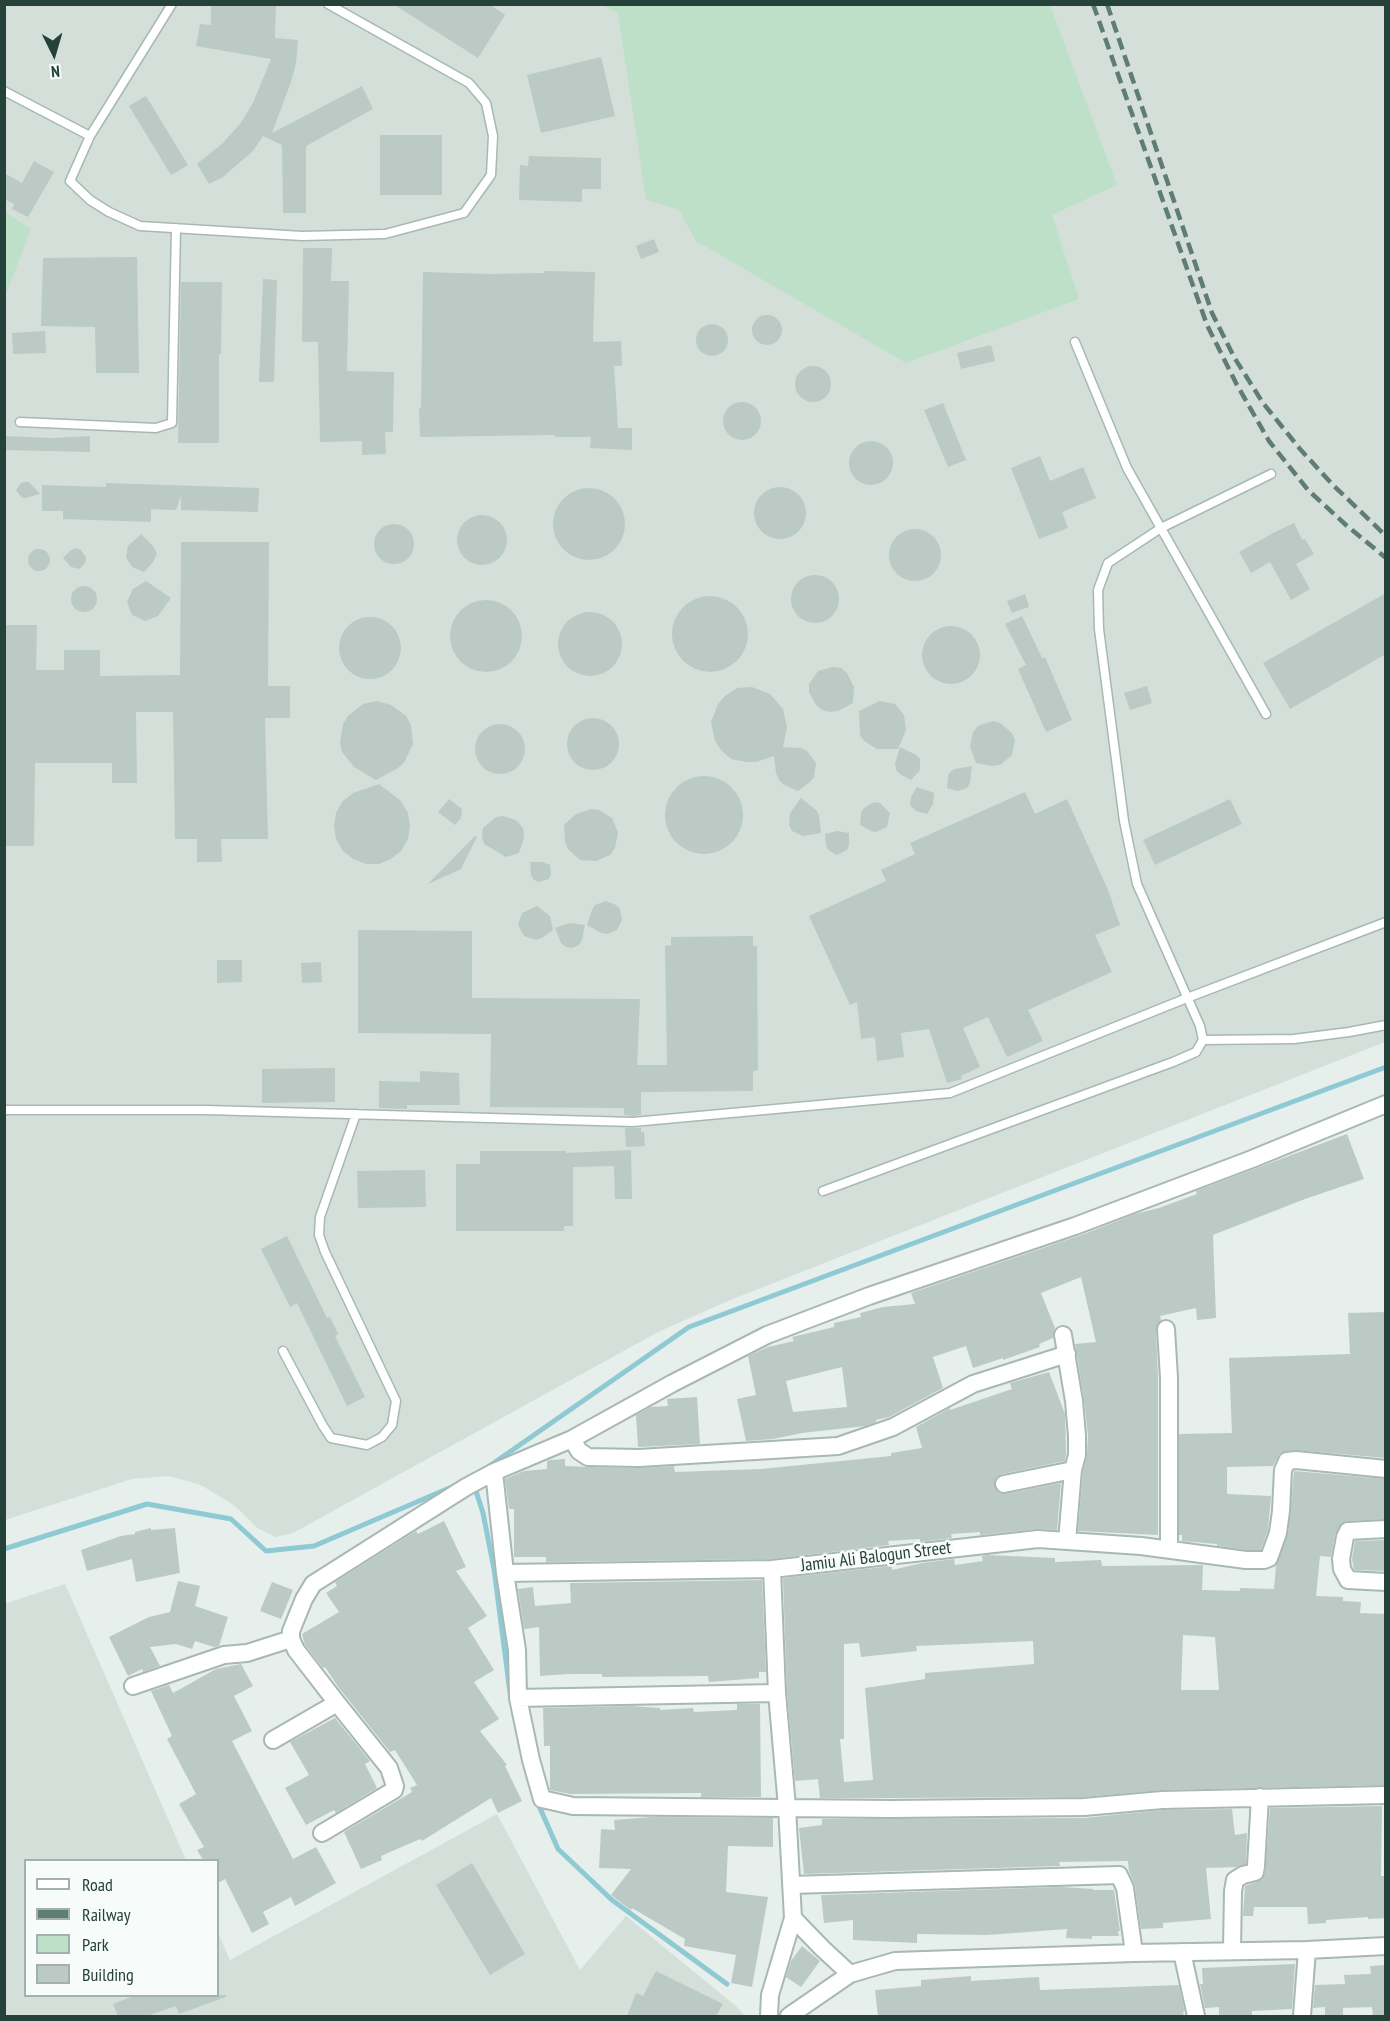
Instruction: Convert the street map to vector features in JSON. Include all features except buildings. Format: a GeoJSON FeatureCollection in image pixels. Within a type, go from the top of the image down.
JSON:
{"type":"FeatureCollection","features":[{"type":"Feature","properties":{"kind":"street"},"geometry":{"type":"LineString","coordinates":[[322,1833],[394,1790],[395,1786],[389,1768],[296,1650],[291,1639],[291,1631],[303,1599],[314,1584],[494,1472],[572,1439],[766,1335],[869,1296],[1075,1226],[1252,1159],[1386,1104]]}},
{"type":"Feature","properties":{"kind":"street"},"geometry":{"type":"LineString","coordinates":[[1166,1329],[1169,1378],[1169,1549]]}},
{"type":"Feature","properties":{"kind":"street"},"geometry":{"type":"LineString","coordinates":[[1063,1335],[1074,1401],[1077,1436],[1077,1455],[1073,1470],[1067,1541]]}},
{"type":"Feature","properties":{"kind":"street"},"geometry":{"type":"LineString","coordinates":[[572,1439],[579,1451],[588,1457],[639,1458],[838,1446],[893,1427],[973,1384],[1067,1354]]}},
{"type":"Feature","properties":{"kind":"street","name":"Jamiu Ali Balogun Street"},"geometry":{"type":"LineString","coordinates":[[505,1573],[772,1569],[1038,1539],[1169,1549],[1246,1560],[1264,1560],[1269,1558],[1271,1553],[1281,1511],[1283,1470],[1287,1461],[1386,1469]]}},
{"type":"Feature","properties":{"kind":"street"},"geometry":{"type":"LineString","coordinates":[[1005,1484],[1073,1470]]}},
{"type":"Feature","properties":{"kind":"street"},"geometry":{"type":"LineString","coordinates":[[494,1472],[505,1573],[517,1650],[518,1698],[542,1799],[573,1806],[891,1809],[1084,1807],[1161,1800],[1386,1795]]}},
{"type":"Feature","properties":{"kind":"street"},"geometry":{"type":"LineString","coordinates":[[1386,1528],[1348,1531],[1344,1537],[1341,1559],[1342,1569],[1348,1580],[1386,1582]]}},
{"type":"Feature","properties":{"kind":"street"},"geometry":{"type":"LineString","coordinates":[[769,2016],[770,1995],[793,1918],[787,1807],[777,1694],[772,1569]]}},
{"type":"Feature","properties":{"kind":"street"},"geometry":{"type":"LineString","coordinates":[[133,1686],[224,1655],[247,1653],[291,1639]]}},
{"type":"Feature","properties":{"kind":"street"},"geometry":{"type":"LineString","coordinates":[[518,1698],[777,1694]]}},
{"type":"Feature","properties":{"kind":"street"},"geometry":{"type":"LineString","coordinates":[[273,1740],[337,1703]]}},
{"type":"Feature","properties":{"kind":"street"},"geometry":{"type":"LineString","coordinates":[[1233,1951],[1233,1891],[1235,1880],[1255,1872],[1260,1797]]}},
{"type":"Feature","properties":{"kind":"street"},"geometry":{"type":"LineString","coordinates":[[791,1886],[1119,1875],[1125,1888],[1134,1953]]}},
{"type":"Feature","properties":{"kind":"street"},"geometry":{"type":"LineString","coordinates":[[793,1918],[850,1974]]}},
{"type":"Feature","properties":{"kind":"street"},"geometry":{"type":"LineString","coordinates":[[789,2016],[850,1974],[895,1961],[1386,1946]]}},
{"type":"Feature","properties":{"kind":"street"},"geometry":{"type":"LineString","coordinates":[[1302,2016],[1307,1950]]}},
{"type":"Feature","properties":{"kind":"street"},"geometry":{"type":"LineString","coordinates":[[1182,1952],[1196,2016]]}},
{"type":"Feature","properties":{"kind":"lane"},"geometry":{"type":"LineString","coordinates":[[172,4],[90,136],[70,181],[90,200],[109,212],[140,226],[302,236],[385,234],[464,213],[491,175],[493,136],[486,102],[469,83],[328,4]]}},
{"type":"Feature","properties":{"kind":"lane"},"geometry":{"type":"LineString","coordinates":[[4,91],[90,136]]}},
{"type":"Feature","properties":{"kind":"lane"},"geometry":{"type":"LineString","coordinates":[[20,422],[156,428],[172,423],[176,228]]}},
{"type":"Feature","properties":{"kind":"lane"},"geometry":{"type":"LineString","coordinates":[[1075,342],[1127,468],[1266,714]]}},
{"type":"Feature","properties":{"kind":"lane"},"geometry":{"type":"LineString","coordinates":[[823,1191],[1196,1052],[1203,1040],[1200,1026],[1137,884],[1124,821],[1099,629],[1098,590],[1108,563],[1161,528],[1271,474]]}},
{"type":"Feature","properties":{"kind":"lane"},"geometry":{"type":"LineString","coordinates":[[4,1110],[206,1110],[633,1122],[951,1093],[1187,998],[1386,922]]}},
{"type":"Feature","properties":{"kind":"lane"},"geometry":{"type":"LineString","coordinates":[[1203,1040],[1294,1039],[1386,1025]]}},
{"type":"Feature","properties":{"kind":"lane"},"geometry":{"type":"LineString","coordinates":[[283,1351],[323,1426],[332,1438],[367,1445],[382,1437],[393,1425],[396,1401],[319,1235],[320,1217],[356,1114]]}},
{"type":"Feature","properties":{"kind":"shaded area"},"geometry":{"type":"Polygon","coordinates":[[[5,5],[1385,5],[1385,1042],[728,1301],[658,1332],[293,1533],[276,1537],[257,1528],[235,1506],[201,1485],[169,1476],[132,1479],[5,1520],[5,5]]]}},
{"type":"Feature","properties":{"kind":"shaded area"},"geometry":{"type":"Polygon","coordinates":[[[65,1584],[186,1859],[24,1859],[24,1997],[219,1997],[219,1935],[230,1960],[497,1814],[580,1970],[626,1916],[745,2016],[5,2016],[4,1604],[65,1584]]]}},
{"type":"Feature","properties":{"kind":"green space"},"geometry":{"type":"Polygon","coordinates":[[[602,5],[1050,5],[1117,185],[1052,215],[1079,299],[906,363],[696,241],[679,210],[646,200],[618,14],[602,5]]]}},
{"type":"Feature","properties":{"kind":"green space"},"geometry":{"type":"Polygon","coordinates":[[[5,212],[31,229],[5,297],[5,212]]]}},
{"type":"Feature","properties":{"kind":"waterway"},"geometry":{"type":"LineString","coordinates":[[488,1467],[689,1327],[1386,1067]]}},
{"type":"Feature","properties":{"kind":"waterway"},"geometry":{"type":"LineString","coordinates":[[474,1485],[483,1513],[494,1569],[511,1700]]}},
{"type":"Feature","properties":{"kind":"waterway"},"geometry":{"type":"LineString","coordinates":[[4,1549],[147,1504],[231,1519],[266,1551],[314,1546],[454,1486]]}},
{"type":"Feature","properties":{"kind":"waterway"},"geometry":{"type":"LineString","coordinates":[[536,1799],[558,1849],[612,1900],[727,1984]]}},
{"type":"Feature","properties":{"kind":"railway"},"geometry":{"type":"LineString","coordinates":[[1093,4],[1207,325],[1237,385],[1269,441],[1308,490],[1386,558]]}},
{"type":"Feature","properties":{"kind":"railway"},"geometry":{"type":"LineString","coordinates":[[1107,4],[1212,313],[1234,357],[1263,403],[1300,449],[1332,484],[1386,536]]}}]}
